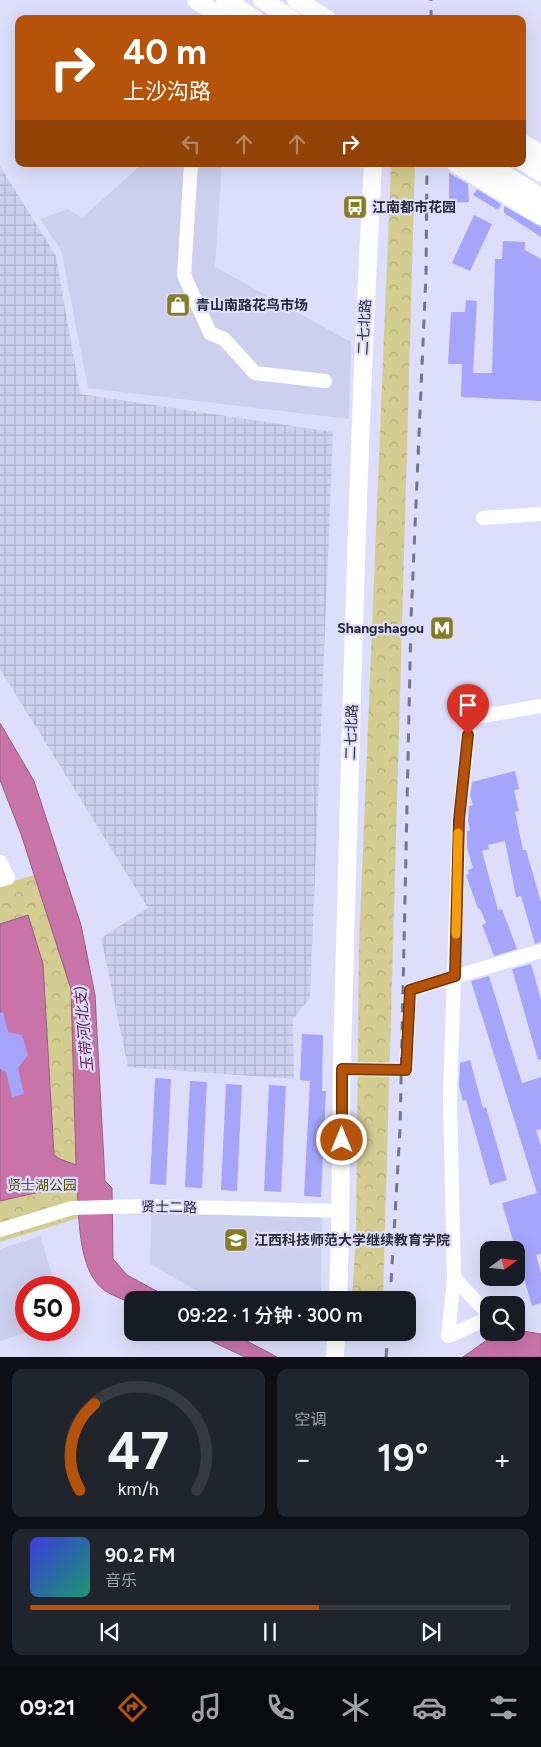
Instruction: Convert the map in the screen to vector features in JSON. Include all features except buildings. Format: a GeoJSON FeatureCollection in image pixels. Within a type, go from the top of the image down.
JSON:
{"type":"FeatureCollection","features":[{"type":"Feature","properties":{"kind":"main road"},"geometry":{"type":"LineString","coordinates":[[196,0],[218,15]]}},
{"type":"Feature","properties":{"kind":"main road"},"geometry":{"type":"LineString","coordinates":[[225,0],[249,15]]}},
{"type":"Feature","properties":{"kind":"main road"},"geometry":{"type":"LineString","coordinates":[[262,0],[286,15]]}},
{"type":"Feature","properties":{"kind":"main road"},"geometry":{"type":"LineString","coordinates":[[296,0],[320,15]]}},
{"type":"Feature","properties":{"kind":"main road"},"geometry":{"type":"LineString","coordinates":[[526,145],[541,154]]}},
{"type":"Feature","properties":{"kind":"main road"},"geometry":{"type":"LineString","coordinates":[[526,164],[541,173]]}},
{"type":"Feature","properties":{"kind":"main road","name":"二七北路"},"geometry":{"type":"LineString","coordinates":[[338,1291],[342,1211],[342,1069],[361,375],[373,167]]}},
{"type":"Feature","properties":{"kind":"main road"},"geometry":{"type":"LineString","coordinates":[[461,167],[541,216]]}},
{"type":"Feature","properties":{"kind":"main road"},"geometry":{"type":"LineString","coordinates":[[493,167],[541,197]]}},
{"type":"Feature","properties":{"kind":"main road"},"geometry":{"type":"LineString","coordinates":[[335,1357],[336,1341]]}},
{"type":"Feature","properties":{"kind":"street"},"geometry":{"type":"LineString","coordinates":[[190,167],[184,275],[210,333],[224,339],[255,373],[325,381]]}},
{"type":"Feature","properties":{"kind":"street"},"geometry":{"type":"LineString","coordinates":[[483,518],[541,514]]}},
{"type":"Feature","properties":{"kind":"street"},"geometry":{"type":"LineString","coordinates":[[480,1320],[448,1336],[454,1278],[450,1098],[459,820],[470,718],[541,706]]}},
{"type":"Feature","properties":{"kind":"street"},"geometry":{"type":"LineString","coordinates":[[0,862],[8,878],[0,880]]}},
{"type":"Feature","properties":{"kind":"street"},"geometry":{"type":"LineString","coordinates":[[342,1069],[406,1070],[410,990],[541,951]]}},
{"type":"Feature","properties":{"kind":"street","name":"贤士二路"},"geometry":{"type":"LineString","coordinates":[[0,1230],[72,1208],[145,1206],[342,1211]]}},
{"type":"Feature","properties":{"kind":"street"},"geometry":{"type":"LineString","coordinates":[[454,1278],[480,1306]]}},
{"type":"Feature","properties":{"kind":"shaded area"},"geometry":{"type":"Polygon","coordinates":[[[0,166],[56,256],[80,394],[333,432],[310,998],[293,1019],[294,1079],[128,1067],[101,938],[148,908],[0,669],[0,166]]]}},
{"type":"Feature","properties":{"kind":"shaded area","name":"青山南路花鸟市场"},"geometry":{"type":"Polygon","coordinates":[[[139,167],[222,167],[215,267],[351,342],[349,419],[88,388],[61,250],[40,219],[68,209],[82,218],[139,167]]]}},
{"type":"Feature","properties":{"kind":"shaded area","name":"江西科技师范大学继续教育学院"},"geometry":{"type":"Polygon","coordinates":[[[151,1214],[322,1216],[321,1291],[198,1291],[150,1264],[151,1214]]]}},
{"type":"Feature","properties":{"kind":"shaded area"},"geometry":{"type":"Polygon","coordinates":[[[40,1236],[53,1276],[15,1276],[15,1336],[0,1341],[0,1249],[40,1236]]]}},
{"type":"Feature","properties":{"kind":"green space"},"geometry":{"type":"Polygon","coordinates":[[[391,167],[415,167],[383,1291],[353,1291],[356,1231],[359,946],[391,167]]]}},
{"type":"Feature","properties":{"kind":"green space","name":"贤士湖公园"},"geometry":{"type":"Polygon","coordinates":[[[38,874],[73,989],[85,1216],[0,1242],[0,885],[38,874]]]}},
{"type":"Feature","properties":{"kind":"water","name":"玉带河(北支)"},"geometry":{"type":"Polygon","coordinates":[[[0,723],[34,781],[81,925],[95,995],[105,1181],[112,1188],[113,1259],[127,1275],[156,1291],[124,1291],[124,1300],[104,1290],[95,1281],[89,1270],[82,1243],[77,1187],[49,1190],[0,1201],[0,924],[28,915],[43,964],[54,1155],[76,1165],[71,989],[21,834],[0,780],[0,723]]]}},
{"type":"Feature","properties":{"kind":"water"},"geometry":{"type":"Polygon","coordinates":[[[525,1331],[541,1334],[541,1357],[463,1357],[486,1341],[525,1341],[525,1331]]]}},
{"type":"Feature","properties":{"kind":"water"},"geometry":{"type":"Polygon","coordinates":[[[211,1341],[247,1341],[277,1357],[245,1357],[211,1341]]]}},
{"type":"Feature","properties":{"kind":"railway"},"geometry":{"type":"LineString","coordinates":[[431,0],[431,15]]}},
{"type":"Feature","properties":{"kind":"railway"},"geometry":{"type":"LineString","coordinates":[[391,1291],[400,1130],[411,619],[426,274],[427,167]]}},
{"type":"Feature","properties":{"kind":"railway"},"geometry":{"type":"LineString","coordinates":[[386,1357],[387,1341]]}},
{"type":"Feature","properties":{"kind":"slow traffic"},"geometry":{"type":"LineString","coordinates":[[456,934],[458,833]]}},
{"type":"Feature","properties":{"kind":"place","name":"江南都市花园"},"geometry":{"type":"Point","coordinates":[355,207]}},
{"type":"Feature","properties":{"kind":"place","name":"青山南路花鸟市场"},"geometry":{"type":"Point","coordinates":[178,305]}},
{"type":"Feature","properties":{"kind":"place","name":"Shangshagou"},"geometry":{"type":"Point","coordinates":[442,628]}},
{"type":"Feature","properties":{"kind":"place","name":"江西科技师范大学继续教育学院"},"geometry":{"type":"Point","coordinates":[236,1240]}},
{"type":"Feature","properties":{"kind":"route"},"geometry":{"type":"LineString","coordinates":[[342,1140],[342,1069],[406,1070],[410,990],[455,976],[459,820],[468,735]]}}]}
